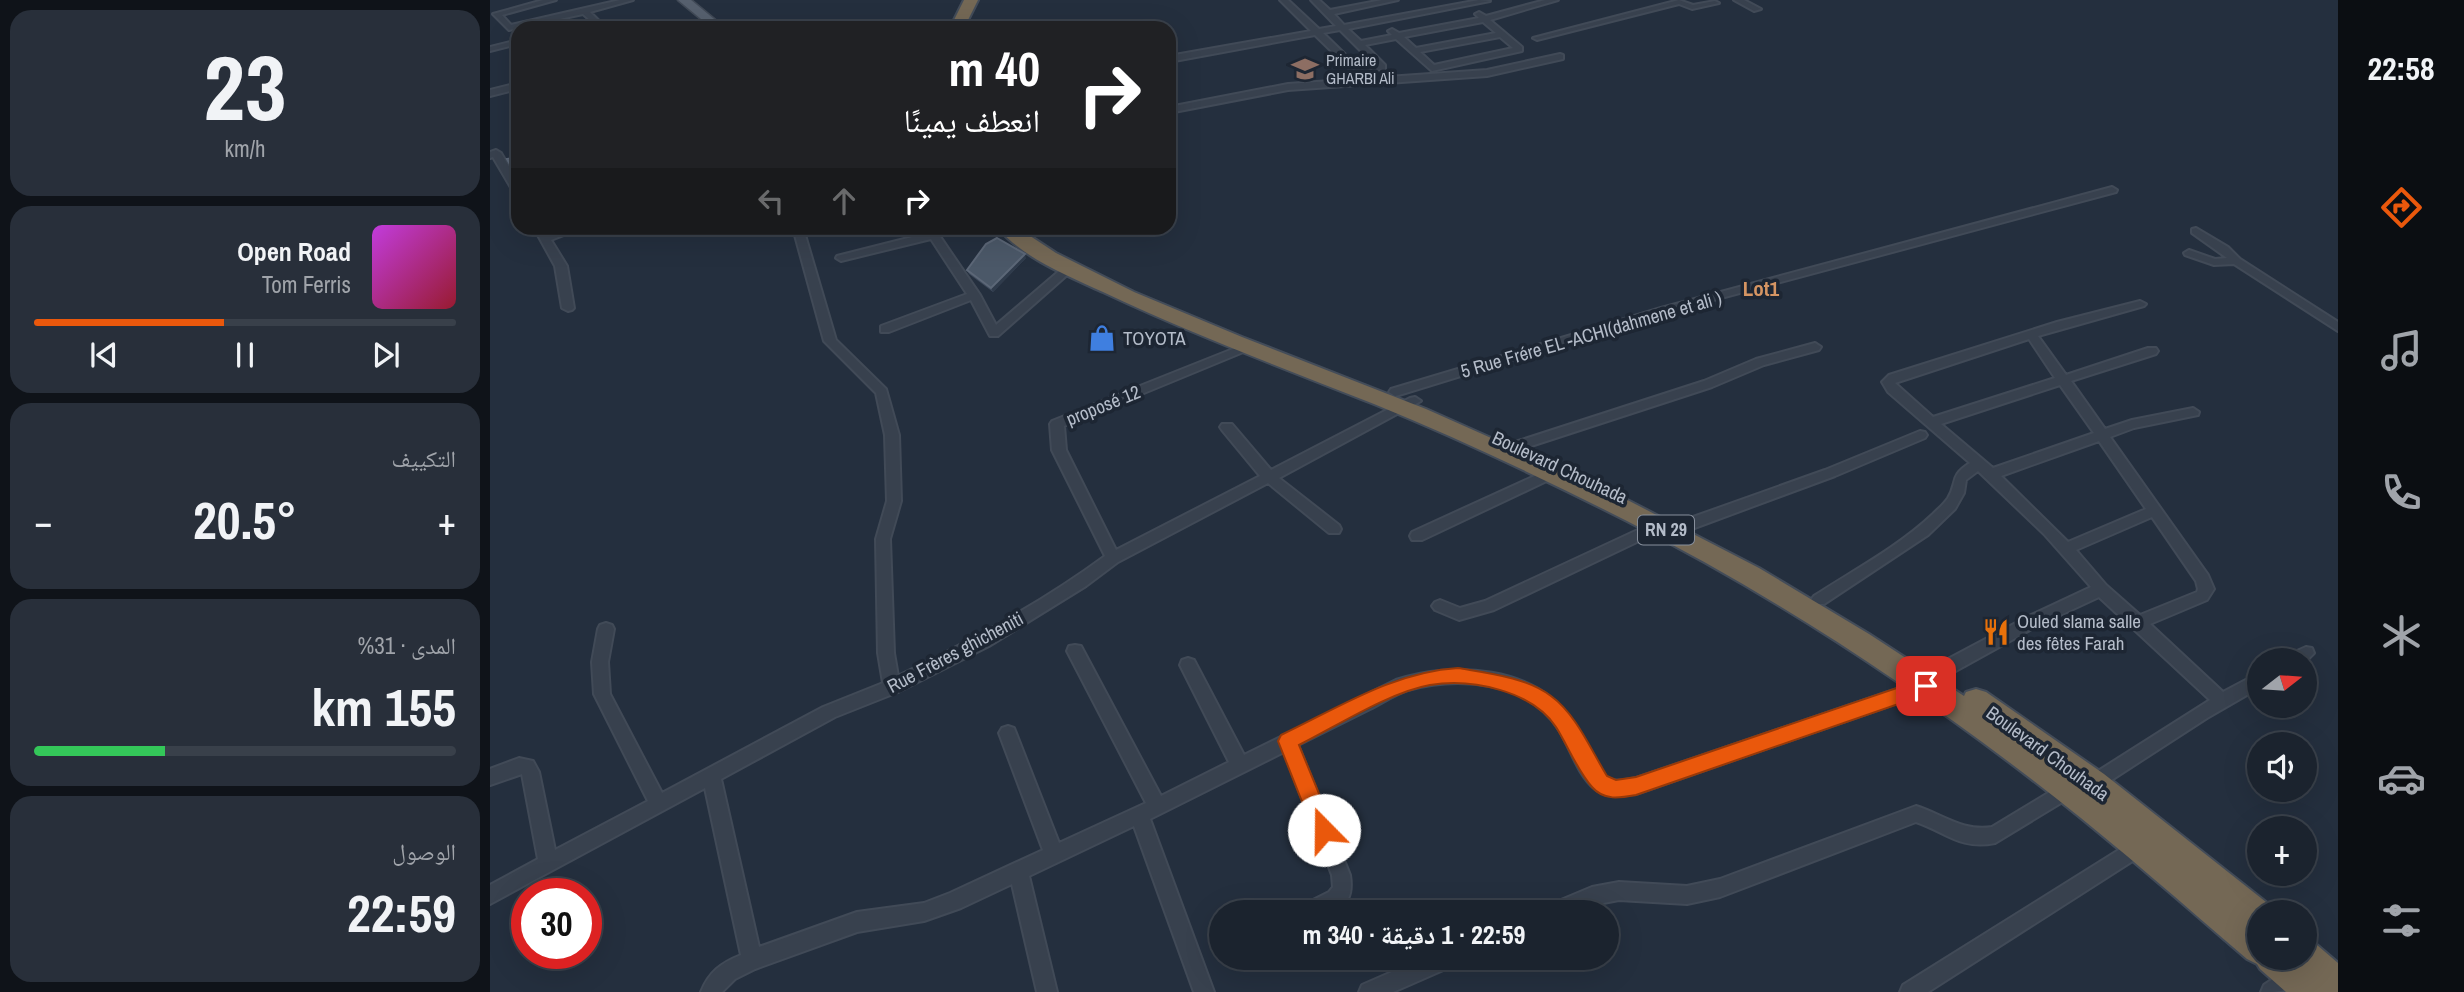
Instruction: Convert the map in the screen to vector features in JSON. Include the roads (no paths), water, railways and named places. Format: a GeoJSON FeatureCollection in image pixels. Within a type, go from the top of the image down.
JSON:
{"type":"FeatureCollection","features":[{"type":"Feature","properties":{"kind":"highway"},"geometry":{"type":"LineString","coordinates":[[948,21],[959,0]]}},
{"type":"Feature","properties":{"kind":"highway"},"geometry":{"type":"LineString","coordinates":[[960,21],[971,0]]}},
{"type":"Feature","properties":{"kind":"highway","name":"RN 29"},"geometry":{"type":"LineString","coordinates":[[1018,235],[1069,268],[1161,312],[1247,348],[1404,400],[1657,526],[1932,680],[2081,787],[2138,847],[2247,937]]}},
{"type":"Feature","properties":{"kind":"highway","name":"Boulevard Chouhada"},"geometry":{"type":"LineString","coordinates":[[1041,235],[1080,260],[1129,284],[1517,446],[1684,526],[1819,600],[1932,680]]}},
{"type":"Feature","properties":{"kind":"highway","name":"Boulevard Chouhada"},"geometry":{"type":"LineString","coordinates":[[2081,787],[2247,909]]}},
{"type":"Feature","properties":{"kind":"highway"},"geometry":{"type":"LineString","coordinates":[[2291,975],[2338,986]]}},
{"type":"Feature","properties":{"kind":"main road"},"geometry":{"type":"LineString","coordinates":[[684,0],[710,21]]}},
{"type":"Feature","properties":{"kind":"street"},"geometry":{"type":"LineString","coordinates":[[511,28],[497,14],[552,0]]}},
{"type":"Feature","properties":{"kind":"street"},"geometry":{"type":"LineString","coordinates":[[540,21],[629,0]]}},
{"type":"Feature","properties":{"kind":"street"},"geometry":{"type":"LineString","coordinates":[[1284,0],[1356,71],[1382,67]]}},
{"type":"Feature","properties":{"kind":"street"},"geometry":{"type":"LineString","coordinates":[[1315,0],[1394,79]]}},
{"type":"Feature","properties":{"kind":"street"},"geometry":{"type":"LineString","coordinates":[[1328,13],[1394,0]]}},
{"type":"Feature","properties":{"kind":"street"},"geometry":{"type":"LineString","coordinates":[[1359,44],[1484,19],[1555,0]]}},
{"type":"Feature","properties":{"kind":"street"},"geometry":{"type":"LineString","coordinates":[[1738,0],[1757,9]]}},
{"type":"Feature","properties":{"kind":"street"},"geometry":{"type":"LineString","coordinates":[[1176,58],[1381,20],[1425,9],[1486,1]]}},
{"type":"Feature","properties":{"kind":"street"},"geometry":{"type":"LineString","coordinates":[[1432,68],[1519,49],[1465,2]]}},
{"type":"Feature","properties":{"kind":"street"},"geometry":{"type":"LineString","coordinates":[[1537,38],[1680,2],[1692,7],[1715,3]]}},
{"type":"Feature","properties":{"kind":"street"},"geometry":{"type":"LineString","coordinates":[[584,11],[595,21]]}},
{"type":"Feature","properties":{"kind":"street"},"geometry":{"type":"LineString","coordinates":[[1381,20],[1442,77]]}},
{"type":"Feature","properties":{"kind":"street"},"geometry":{"type":"LineString","coordinates":[[1414,51],[1502,34]]}},
{"type":"Feature","properties":{"kind":"street"},"geometry":{"type":"LineString","coordinates":[[490,49],[511,44]]}},
{"type":"Feature","properties":{"kind":"street"},"geometry":{"type":"LineString","coordinates":[[1176,109],[1288,87],[1487,73],[1560,57]]}},
{"type":"Feature","properties":{"kind":"street"},"geometry":{"type":"LineString","coordinates":[[490,93],[511,88]]}},
{"type":"Feature","properties":{"kind":"street"},"geometry":{"type":"LineString","coordinates":[[490,155],[496,153],[511,179]]}},
{"type":"Feature","properties":{"kind":"street","name":"5 Rue Frére EL -ACHI(dahmene et ali )"},"geometry":{"type":"LineString","coordinates":[[1404,400],[1665,310],[2112,190]]}},
{"type":"Feature","properties":{"kind":"street"},"geometry":{"type":"LineString","coordinates":[[2196,231],[2224,249],[2235,261],[2338,327]]}},
{"type":"Feature","properties":{"kind":"street"},"geometry":{"type":"LineString","coordinates":[[543,235],[561,267],[568,308]]}},
{"type":"Feature","properties":{"kind":"street"},"geometry":{"type":"LineString","coordinates":[[800,235],[830,341],[882,392],[892,435],[894,500],[883,539],[886,653],[892,687]]}},
{"type":"Feature","properties":{"kind":"street"},"geometry":{"type":"LineString","coordinates":[[841,258],[919,235]]}},
{"type":"Feature","properties":{"kind":"street"},"geometry":{"type":"LineString","coordinates":[[936,235],[974,295],[994,333],[1069,268]]}},
{"type":"Feature","properties":{"kind":"street"},"geometry":{"type":"LineString","coordinates":[[2189,253],[2214,262],[2235,261]]}},
{"type":"Feature","properties":{"kind":"street"},"geometry":{"type":"LineString","coordinates":[[885,329],[974,295]]}},
{"type":"Feature","properties":{"kind":"street"},"geometry":{"type":"LineString","coordinates":[[2140,304],[2031,334],[1888,382],[1892,389],[1985,469],[2101,589],[2222,701]]}},
{"type":"Feature","properties":{"kind":"street"},"geometry":{"type":"LineString","coordinates":[[2031,334],[2203,579],[2206,589],[2202,596],[2137,623]]}},
{"type":"Feature","properties":{"kind":"street"},"geometry":{"type":"LineString","coordinates":[[1517,446],[1708,384],[1760,362],[1815,347]]}},
{"type":"Feature","properties":{"kind":"street","name":"proposé 12"},"geometry":{"type":"LineString","coordinates":[[1113,558],[1059,450],[1057,424],[1247,348]]}},
{"type":"Feature","properties":{"kind":"street"},"geometry":{"type":"LineString","coordinates":[[1932,422],[2152,351]]}},
{"type":"Feature","properties":{"kind":"street","name":"Rue Frères ghicheniti"},"geometry":{"type":"LineString","coordinates":[[490,895],[829,712],[892,687],[983,642],[1081,582],[1113,558],[1269,477],[1404,400]]}},
{"type":"Feature","properties":{"kind":"street"},"geometry":{"type":"LineString","coordinates":[[1819,600],[1890,554],[1932,521],[1952,503],[1958,479],[1964,471],[1985,469],[2132,425],[2193,412]]}},
{"type":"Feature","properties":{"kind":"street"},"geometry":{"type":"LineString","coordinates":[[1227,427],[1269,477],[1334,529]]}},
{"type":"Feature","properties":{"kind":"street"},"geometry":{"type":"LineString","coordinates":[[1684,526],[1830,473],[1920,435]]}},
{"type":"Feature","properties":{"kind":"street"},"geometry":{"type":"LineString","coordinates":[[1417,536],[1550,474]]}},
{"type":"Feature","properties":{"kind":"street"},"geometry":{"type":"LineString","coordinates":[[2065,549],[2156,510]]}},
{"type":"Feature","properties":{"kind":"street"},"geometry":{"type":"LineString","coordinates":[[1440,606],[1459,614],[1489,606],[1657,526]]}},
{"type":"Feature","properties":{"kind":"street"},"geometry":{"type":"LineString","coordinates":[[711,992],[716,981],[727,971],[752,960],[857,922],[924,912],[1018,871],[1148,811],[1402,685],[1431,677],[1468,677],[1501,682],[1543,700],[1561,719],[1600,782],[1614,790],[1636,786],[1932,680],[2033,621],[2101,589]]}},
{"type":"Feature","properties":{"kind":"street"},"geometry":{"type":"LineString","coordinates":[[606,629],[600,662],[602,694],[658,802]]}},
{"type":"Feature","properties":{"kind":"street"},"geometry":{"type":"LineString","coordinates":[[1075,651],[1148,811],[1204,992]]}},
{"type":"Feature","properties":{"kind":"street"},"geometry":{"type":"LineString","coordinates":[[1188,665],[1240,764]]}},
{"type":"Feature","properties":{"kind":"street"},"geometry":{"type":"LineString","coordinates":[[1583,900],[1619,891],[1687,895],[1720,888],[1916,814],[1927,817],[1956,835],[1982,839],[1995,835],[2081,787],[2247,687]]}},
{"type":"Feature","properties":{"kind":"street"},"geometry":{"type":"LineString","coordinates":[[1008,733],[1054,854]]}},
{"type":"Feature","properties":{"kind":"street"},"geometry":{"type":"LineString","coordinates":[[1288,741],[1341,875],[1343,890],[1334,900]]}},
{"type":"Feature","properties":{"kind":"street"},"geometry":{"type":"LineString","coordinates":[[490,777],[519,766],[527,766],[548,863]]}},
{"type":"Feature","properties":{"kind":"street"},"geometry":{"type":"LineString","coordinates":[[711,775],[752,960]]}},
{"type":"Feature","properties":{"kind":"street"},"geometry":{"type":"LineString","coordinates":[[1910,992],[2138,847]]}},
{"type":"Feature","properties":{"kind":"street"},"geometry":{"type":"LineString","coordinates":[[1018,871],[1047,992]]}},
{"type":"Feature","properties":{"kind":"street"},"geometry":{"type":"LineString","coordinates":[[1368,992],[1420,970]]}},
{"type":"Feature","properties":{"kind":"place","name":"Primaire GHARBI Ali"},"geometry":{"type":"Point","coordinates":[1305,69]}},
{"type":"Feature","properties":{"kind":"place","name":"TOYOTA"},"geometry":{"type":"Point","coordinates":[1102,338]}},
{"type":"Feature","properties":{"kind":"place","name":"Ouled slama salle des fêtes Farah"},"geometry":{"type":"Point","coordinates":[1996,632]}},
{"type":"Feature","properties":{"kind":"district","name":"Lot1"},"geometry":{"type":"Point","coordinates":[1761,289]}}]}
